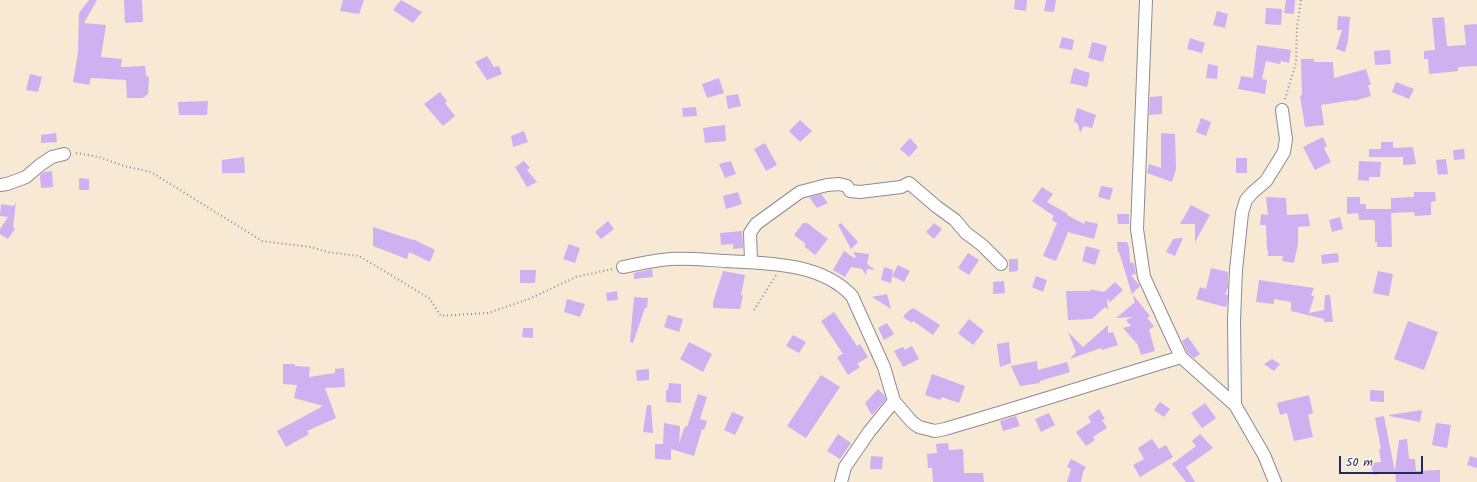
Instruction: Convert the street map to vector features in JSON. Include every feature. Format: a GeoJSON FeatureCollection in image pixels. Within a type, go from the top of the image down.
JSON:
{"type":"FeatureCollection","features":[{"type":"Feature","properties":{"kind":"street"},"geometry":{"type":"LineString","coordinates":[[1146,0],[1136,229],[1144,277],[1181,356],[1235,405],[1264,455],[1275,482]]}},
{"type":"Feature","properties":{"kind":"street"},"geometry":{"type":"LineString","coordinates":[[1235,405],[1234,321],[1236,270],[1242,214],[1246,200],[1266,181],[1284,152],[1286,139],[1282,110]]}},
{"type":"Feature","properties":{"kind":"street"},"geometry":{"type":"LineString","coordinates":[[0,185],[26,177],[52,157],[64,154]]}},
{"type":"Feature","properties":{"kind":"street"},"geometry":{"type":"LineString","coordinates":[[751,262],[750,233],[756,224],[800,192],[827,185],[839,184],[847,186],[850,191],[860,192],[901,187],[909,183],[955,220],[966,233],[982,245],[1001,264]]}},
{"type":"Feature","properties":{"kind":"street"},"geometry":{"type":"LineString","coordinates":[[623,267],[670,259],[751,262],[782,265],[810,271],[833,281],[845,288],[852,296],[884,367],[894,401],[912,422],[920,427],[935,430],[945,429],[1037,402],[1181,356]]}},
{"type":"Feature","properties":{"kind":"street"},"geometry":{"type":"LineString","coordinates":[[841,482],[845,467],[869,432],[894,401]]}},
{"type":"Feature","properties":{"kind":"path"},"geometry":{"type":"LineString","coordinates":[[1282,110],[1296,63],[1297,27],[1301,0]]}},
{"type":"Feature","properties":{"kind":"path"},"geometry":{"type":"LineString","coordinates":[[64,154],[76,153],[99,157],[124,166],[151,172],[262,241],[311,247],[327,252],[359,256],[429,298],[442,316],[488,313],[529,299],[576,277],[623,267]]}},
{"type":"Feature","properties":{"kind":"path"},"geometry":{"type":"LineString","coordinates":[[754,310],[782,265]]}},
{"type":"Feature","properties":{"kind":"building"},"geometry":{"type":"Polygon","coordinates":[[[89,0],[97,0],[84,23],[106,25],[101,57],[122,59],[121,67],[145,66],[146,76],[149,77],[148,94],[143,98],[127,98],[126,80],[91,78],[89,85],[73,82],[78,53],[79,13],[89,0]]]}},
{"type":"Feature","properties":{"kind":"building"},"geometry":{"type":"Polygon","coordinates":[[[124,0],[142,0],[143,22],[125,23],[124,0]]]}},
{"type":"Feature","properties":{"kind":"building"},"geometry":{"type":"Polygon","coordinates":[[[343,0],[364,0],[359,14],[340,11],[343,0]]]}},
{"type":"Feature","properties":{"kind":"building"},"geometry":{"type":"Polygon","coordinates":[[[401,0],[422,12],[413,23],[393,10],[401,0]]]}},
{"type":"Feature","properties":{"kind":"building"},"geometry":{"type":"Polygon","coordinates":[[[1015,0],[1027,0],[1026,11],[1014,9],[1015,0]]]}},
{"type":"Feature","properties":{"kind":"building"},"geometry":{"type":"Polygon","coordinates":[[[1046,0],[1056,0],[1054,12],[1044,11],[1046,0]]]}},
{"type":"Feature","properties":{"kind":"building"},"geometry":{"type":"Polygon","coordinates":[[[1286,0],[1295,0],[1294,14],[1284,13],[1286,0]]]}},
{"type":"Feature","properties":{"kind":"building"},"geometry":{"type":"Polygon","coordinates":[[[1266,8],[1282,9],[1281,25],[1265,24],[1266,8]]]}},
{"type":"Feature","properties":{"kind":"building"},"geometry":{"type":"Polygon","coordinates":[[[1217,11],[1228,14],[1225,28],[1213,25],[1217,11]]]}},
{"type":"Feature","properties":{"kind":"building"},"geometry":{"type":"Polygon","coordinates":[[[1338,16],[1350,17],[1348,41],[1345,52],[1336,49],[1342,30],[1337,30],[1338,16]]]}},
{"type":"Feature","properties":{"kind":"building"},"geometry":{"type":"Polygon","coordinates":[[[1444,17],[1447,46],[1466,45],[1464,25],[1477,24],[1477,66],[1458,67],[1458,71],[1429,74],[1428,59],[1424,59],[1424,51],[1435,50],[1432,18],[1444,17]]]}},
{"type":"Feature","properties":{"kind":"building"},"geometry":{"type":"Polygon","coordinates":[[[1062,37],[1074,40],[1072,50],[1059,48],[1062,37]]]}},
{"type":"Feature","properties":{"kind":"building"},"geometry":{"type":"Polygon","coordinates":[[[1190,38],[1205,43],[1202,53],[1187,49],[1190,38]]]}},
{"type":"Feature","properties":{"kind":"building"},"geometry":{"type":"Polygon","coordinates":[[[1092,42],[1107,46],[1103,62],[1088,58],[1092,42]]]}},
{"type":"Feature","properties":{"kind":"building"},"geometry":{"type":"Polygon","coordinates":[[[1257,45],[1291,50],[1289,63],[1281,61],[1280,64],[1266,61],[1262,79],[1267,80],[1265,94],[1238,89],[1241,76],[1253,78],[1257,45]]]}},
{"type":"Feature","properties":{"kind":"building"},"geometry":{"type":"Polygon","coordinates":[[[1390,50],[1391,64],[1375,65],[1374,51],[1390,50]]]}},
{"type":"Feature","properties":{"kind":"building"},"geometry":{"type":"Polygon","coordinates":[[[487,56],[494,67],[499,66],[502,74],[487,80],[475,62],[487,56]]]}},
{"type":"Feature","properties":{"kind":"building"},"geometry":{"type":"Polygon","coordinates":[[[1301,59],[1314,59],[1314,62],[1333,62],[1334,78],[1366,69],[1371,85],[1368,85],[1371,96],[1354,101],[1321,105],[1324,125],[1305,127],[1300,96],[1302,95],[1301,59]]]}},
{"type":"Feature","properties":{"kind":"building"},"geometry":{"type":"Polygon","coordinates":[[[1208,64],[1218,66],[1217,79],[1206,78],[1208,64]]]}},
{"type":"Feature","properties":{"kind":"building"},"geometry":{"type":"Polygon","coordinates":[[[1074,68],[1090,73],[1087,87],[1070,83],[1074,68]]]}},
{"type":"Feature","properties":{"kind":"building"},"geometry":{"type":"Polygon","coordinates":[[[30,74],[42,77],[38,92],[26,90],[30,74]]]}},
{"type":"Feature","properties":{"kind":"building"},"geometry":{"type":"Polygon","coordinates":[[[719,78],[724,93],[707,98],[702,84],[719,78]]]}},
{"type":"Feature","properties":{"kind":"building"},"geometry":{"type":"Polygon","coordinates":[[[1396,82],[1414,89],[1409,99],[1392,92],[1396,82]]]}},
{"type":"Feature","properties":{"kind":"building"},"geometry":{"type":"Polygon","coordinates":[[[440,92],[447,101],[445,103],[455,116],[443,126],[424,104],[440,92]]]}},
{"type":"Feature","properties":{"kind":"building"},"geometry":{"type":"Polygon","coordinates":[[[738,94],[741,106],[728,109],[726,96],[738,94]]]}},
{"type":"Feature","properties":{"kind":"building"},"geometry":{"type":"Polygon","coordinates":[[[1162,96],[1162,114],[1149,115],[1150,97],[1162,96]]]}},
{"type":"Feature","properties":{"kind":"building"},"geometry":{"type":"Polygon","coordinates":[[[208,101],[207,115],[179,115],[178,102],[208,101]]]}},
{"type":"Feature","properties":{"kind":"building"},"geometry":{"type":"Polygon","coordinates":[[[696,107],[697,116],[683,117],[682,108],[696,107]]]}},
{"type":"Feature","properties":{"kind":"building"},"geometry":{"type":"Polygon","coordinates":[[[1077,108],[1096,115],[1092,128],[1084,126],[1080,133],[1078,124],[1074,121],[1077,108]]]}},
{"type":"Feature","properties":{"kind":"building"},"geometry":{"type":"Polygon","coordinates":[[[1201,118],[1211,122],[1206,136],[1196,132],[1201,118]]]}},
{"type":"Feature","properties":{"kind":"building"},"geometry":{"type":"Polygon","coordinates":[[[800,120],[812,131],[800,142],[789,131],[800,120]]]}},
{"type":"Feature","properties":{"kind":"building"},"geometry":{"type":"Polygon","coordinates":[[[725,125],[726,141],[705,143],[703,128],[725,125]]]}},
{"type":"Feature","properties":{"kind":"building"},"geometry":{"type":"Polygon","coordinates":[[[524,131],[528,142],[513,147],[511,136],[524,131]]]}},
{"type":"Feature","properties":{"kind":"building"},"geometry":{"type":"Polygon","coordinates":[[[56,133],[57,142],[41,143],[41,135],[56,133]]]}},
{"type":"Feature","properties":{"kind":"building"},"geometry":{"type":"Polygon","coordinates":[[[1161,133],[1175,134],[1176,169],[1172,182],[1147,173],[1149,164],[1161,168],[1161,133]]]}},
{"type":"Feature","properties":{"kind":"building"},"geometry":{"type":"Polygon","coordinates":[[[1323,137],[1327,146],[1324,148],[1331,162],[1315,170],[1303,147],[1323,137]]]}},
{"type":"Feature","properties":{"kind":"building"},"geometry":{"type":"Polygon","coordinates":[[[910,138],[918,147],[909,157],[900,149],[910,138]]]}},
{"type":"Feature","properties":{"kind":"building"},"geometry":{"type":"Polygon","coordinates":[[[1381,142],[1393,142],[1393,148],[1413,147],[1416,164],[1403,165],[1403,157],[1369,157],[1369,149],[1381,149],[1381,142]]]}},
{"type":"Feature","properties":{"kind":"building"},"geometry":{"type":"Polygon","coordinates":[[[765,143],[777,165],[766,171],[754,149],[765,143]]]}},
{"type":"Feature","properties":{"kind":"building"},"geometry":{"type":"Polygon","coordinates":[[[1464,149],[1465,159],[1454,160],[1453,150],[1464,149]]]}},
{"type":"Feature","properties":{"kind":"building"},"geometry":{"type":"Polygon","coordinates":[[[244,157],[245,173],[222,173],[222,160],[244,157]]]}},
{"type":"Feature","properties":{"kind":"building"},"geometry":{"type":"Polygon","coordinates":[[[1236,158],[1247,158],[1247,173],[1236,173],[1236,158]]]}},
{"type":"Feature","properties":{"kind":"building"},"geometry":{"type":"Polygon","coordinates":[[[1446,159],[1448,174],[1438,175],[1436,160],[1446,159]]]}},
{"type":"Feature","properties":{"kind":"building"},"geometry":{"type":"Polygon","coordinates":[[[524,161],[530,168],[527,170],[537,182],[527,187],[515,167],[524,161]]]}},
{"type":"Feature","properties":{"kind":"building"},"geometry":{"type":"Polygon","coordinates":[[[731,161],[736,174],[725,178],[719,164],[731,161]]]}},
{"type":"Feature","properties":{"kind":"building"},"geometry":{"type":"Polygon","coordinates":[[[1359,161],[1381,162],[1380,177],[1369,177],[1369,181],[1358,180],[1359,161]]]}},
{"type":"Feature","properties":{"kind":"building"},"geometry":{"type":"Polygon","coordinates":[[[52,171],[53,187],[41,188],[40,175],[44,172],[52,171]]]}},
{"type":"Feature","properties":{"kind":"building"},"geometry":{"type":"Polygon","coordinates":[[[79,178],[89,179],[89,190],[79,190],[79,178]]]}},
{"type":"Feature","properties":{"kind":"building"},"geometry":{"type":"Polygon","coordinates":[[[1101,186],[1113,188],[1110,200],[1098,197],[1101,186]]]}},
{"type":"Feature","properties":{"kind":"building"},"geometry":{"type":"Polygon","coordinates":[[[1042,187],[1053,194],[1047,202],[1084,224],[1085,221],[1098,224],[1094,239],[1068,232],[1056,261],[1043,256],[1057,223],[1052,220],[1054,216],[1032,201],[1042,187]]]}},
{"type":"Feature","properties":{"kind":"building"},"geometry":{"type":"Polygon","coordinates":[[[738,192],[742,204],[726,209],[723,196],[738,192]]]}},
{"type":"Feature","properties":{"kind":"building"},"geometry":{"type":"Polygon","coordinates":[[[1414,192],[1435,192],[1436,201],[1431,202],[1431,215],[1415,216],[1414,212],[1391,213],[1391,198],[1414,197],[1414,192]]]}},
{"type":"Feature","properties":{"kind":"building"},"geometry":{"type":"Polygon","coordinates":[[[821,194],[828,203],[817,208],[809,197],[821,194]]]}},
{"type":"Feature","properties":{"kind":"building"},"geometry":{"type":"Polygon","coordinates":[[[1266,197],[1286,198],[1287,215],[1308,214],[1310,226],[1298,227],[1298,244],[1294,263],[1282,261],[1283,256],[1268,256],[1266,225],[1260,225],[1261,214],[1268,215],[1266,197]]]}},
{"type":"Feature","properties":{"kind":"building"},"geometry":{"type":"Polygon","coordinates":[[[1347,197],[1360,197],[1360,204],[1366,204],[1366,209],[1391,209],[1392,247],[1377,247],[1377,242],[1375,242],[1375,221],[1359,220],[1358,213],[1347,214],[1347,197]]]}},
{"type":"Feature","properties":{"kind":"building"},"geometry":{"type":"Polygon","coordinates":[[[16,202],[13,227],[15,229],[8,239],[0,234],[0,229],[8,217],[0,216],[1,204],[14,206],[16,202]]]}},
{"type":"Feature","properties":{"kind":"building"},"geometry":{"type":"Polygon","coordinates":[[[1191,205],[1210,215],[1195,242],[1195,224],[1180,224],[1191,205]]]}},
{"type":"Feature","properties":{"kind":"building"},"geometry":{"type":"Polygon","coordinates":[[[1117,214],[1129,214],[1129,224],[1118,224],[1117,214]]]}},
{"type":"Feature","properties":{"kind":"building"},"geometry":{"type":"Polygon","coordinates":[[[1340,217],[1343,229],[1332,232],[1329,220],[1340,217]]]}},
{"type":"Feature","properties":{"kind":"building"},"geometry":{"type":"Polygon","coordinates":[[[608,221],[614,229],[601,239],[595,232],[608,221]]]}},
{"type":"Feature","properties":{"kind":"building"},"geometry":{"type":"Polygon","coordinates":[[[803,223],[807,223],[828,239],[815,255],[804,246],[806,244],[794,235],[803,223]]]}},
{"type":"Feature","properties":{"kind":"building"},"geometry":{"type":"Polygon","coordinates":[[[841,223],[858,242],[851,249],[838,225],[841,223]]]}},
{"type":"Feature","properties":{"kind":"building"},"geometry":{"type":"Polygon","coordinates":[[[934,223],[942,229],[934,239],[926,232],[934,223]]]}},
{"type":"Feature","properties":{"kind":"building"},"geometry":{"type":"Polygon","coordinates":[[[373,227],[413,239],[435,250],[430,262],[409,252],[407,259],[373,246],[373,227]]]}},
{"type":"Feature","properties":{"kind":"building"},"geometry":{"type":"Polygon","coordinates":[[[742,231],[743,248],[733,249],[733,244],[721,245],[720,233],[742,231]]]}},
{"type":"Feature","properties":{"kind":"building"},"geometry":{"type":"Polygon","coordinates":[[[1183,238],[1175,256],[1166,252],[1173,239],[1183,238]]]}},
{"type":"Feature","properties":{"kind":"building"},"geometry":{"type":"Polygon","coordinates":[[[1117,242],[1127,242],[1130,263],[1133,262],[1135,268],[1136,274],[1131,275],[1140,286],[1132,294],[1118,252],[1117,242]]]}},
{"type":"Feature","properties":{"kind":"building"},"geometry":{"type":"Polygon","coordinates":[[[569,244],[580,248],[575,263],[563,259],[569,244]]]}},
{"type":"Feature","properties":{"kind":"building"},"geometry":{"type":"Polygon","coordinates":[[[1086,246],[1100,250],[1095,265],[1082,261],[1086,246]]]}},
{"type":"Feature","properties":{"kind":"building"},"geometry":{"type":"Polygon","coordinates":[[[844,251],[854,258],[856,257],[853,252],[869,254],[867,264],[875,270],[867,269],[866,275],[862,269],[851,267],[845,277],[833,270],[844,251]]]}},
{"type":"Feature","properties":{"kind":"building"},"geometry":{"type":"Polygon","coordinates":[[[968,253],[979,260],[969,275],[958,268],[968,253]]]}},
{"type":"Feature","properties":{"kind":"building"},"geometry":{"type":"Polygon","coordinates":[[[1338,253],[1339,262],[1322,264],[1321,255],[1338,253]]]}},
{"type":"Feature","properties":{"kind":"building"},"geometry":{"type":"Polygon","coordinates":[[[1009,259],[1018,259],[1018,271],[1009,272],[1009,259]]]}},
{"type":"Feature","properties":{"kind":"building"},"geometry":{"type":"Polygon","coordinates":[[[898,265],[910,271],[904,282],[892,276],[898,265]]]}},
{"type":"Feature","properties":{"kind":"building"},"geometry":{"type":"Polygon","coordinates":[[[884,267],[893,270],[891,283],[881,280],[884,267]]]}},
{"type":"Feature","properties":{"kind":"building"},"geometry":{"type":"Polygon","coordinates":[[[1211,268],[1228,272],[1228,288],[1225,294],[1228,295],[1227,305],[1225,307],[1196,299],[1200,287],[1206,289],[1211,268]]]}},
{"type":"Feature","properties":{"kind":"building"},"geometry":{"type":"Polygon","coordinates":[[[652,269],[653,277],[634,279],[634,273],[652,269]]]}},
{"type":"Feature","properties":{"kind":"building"},"geometry":{"type":"Polygon","coordinates":[[[520,270],[536,270],[535,283],[520,283],[520,270]]]}},
{"type":"Feature","properties":{"kind":"building"},"geometry":{"type":"Polygon","coordinates":[[[723,271],[745,275],[740,309],[713,308],[713,302],[723,271]]]}},
{"type":"Feature","properties":{"kind":"building"},"geometry":{"type":"Polygon","coordinates":[[[1378,271],[1393,274],[1389,296],[1373,293],[1378,271]]]}},
{"type":"Feature","properties":{"kind":"building"},"geometry":{"type":"Polygon","coordinates":[[[1036,276],[1047,280],[1043,292],[1032,287],[1036,276]]]}},
{"type":"Feature","properties":{"kind":"building"},"geometry":{"type":"Polygon","coordinates":[[[1259,280],[1314,288],[1311,295],[1314,297],[1309,313],[1324,310],[1325,295],[1330,295],[1333,322],[1324,322],[1324,319],[1291,311],[1291,302],[1274,299],[1274,304],[1256,302],[1259,280]]]}},
{"type":"Feature","properties":{"kind":"building"},"geometry":{"type":"Polygon","coordinates":[[[1004,281],[1005,293],[993,294],[993,282],[1004,281]]]}},
{"type":"Feature","properties":{"kind":"building"},"geometry":{"type":"Polygon","coordinates":[[[1115,282],[1123,290],[1110,302],[1107,298],[1108,310],[1105,307],[1092,319],[1068,320],[1066,291],[1091,291],[1089,289],[1104,292],[1115,282]]]}},
{"type":"Feature","properties":{"kind":"building"},"geometry":{"type":"Polygon","coordinates":[[[617,291],[618,300],[607,301],[606,293],[617,291]]]}},
{"type":"Feature","properties":{"kind":"building"},"geometry":{"type":"Polygon","coordinates":[[[887,294],[891,309],[872,297],[887,294]]]}},
{"type":"Feature","properties":{"kind":"building"},"geometry":{"type":"Polygon","coordinates":[[[1133,295],[1150,316],[1147,318],[1154,326],[1149,330],[1155,351],[1141,355],[1138,345],[1123,328],[1131,326],[1126,320],[1133,317],[1116,318],[1134,303],[1135,304],[1133,295]]]}},
{"type":"Feature","properties":{"kind":"building"},"geometry":{"type":"Polygon","coordinates":[[[634,297],[648,298],[647,308],[645,308],[633,343],[630,342],[634,297]]]}},
{"type":"Feature","properties":{"kind":"building"},"geometry":{"type":"Polygon","coordinates":[[[567,299],[585,304],[580,317],[564,312],[567,299]]]}},
{"type":"Feature","properties":{"kind":"building"},"geometry":{"type":"Polygon","coordinates":[[[913,308],[940,325],[933,335],[913,321],[912,323],[903,317],[913,308]]]}},
{"type":"Feature","properties":{"kind":"building"},"geometry":{"type":"Polygon","coordinates":[[[834,312],[857,346],[860,344],[868,357],[857,364],[860,367],[848,375],[837,357],[843,354],[821,321],[834,312]]]}},
{"type":"Feature","properties":{"kind":"building"},"geometry":{"type":"Polygon","coordinates":[[[668,315],[683,319],[679,332],[664,327],[668,315]]]}},
{"type":"Feature","properties":{"kind":"building"},"geometry":{"type":"Polygon","coordinates":[[[969,319],[984,331],[973,345],[958,333],[969,319]]]}},
{"type":"Feature","properties":{"kind":"building"},"geometry":{"type":"Polygon","coordinates":[[[1408,321],[1438,332],[1424,370],[1394,359],[1408,321]]]}},
{"type":"Feature","properties":{"kind":"building"},"geometry":{"type":"Polygon","coordinates":[[[887,323],[894,334],[884,340],[878,328],[887,323]]]}},
{"type":"Feature","properties":{"kind":"building"},"geometry":{"type":"Polygon","coordinates":[[[1108,325],[1108,333],[1113,332],[1118,345],[1102,350],[1101,348],[1070,359],[1076,352],[1068,332],[1083,347],[1108,325]]]}},
{"type":"Feature","properties":{"kind":"building"},"geometry":{"type":"Polygon","coordinates":[[[523,328],[533,328],[533,338],[522,337],[523,328]]]}},
{"type":"Feature","properties":{"kind":"building"},"geometry":{"type":"Polygon","coordinates":[[[793,335],[806,342],[799,353],[786,346],[793,335]]]}},
{"type":"Feature","properties":{"kind":"building"},"geometry":{"type":"Polygon","coordinates":[[[1188,337],[1200,354],[1194,358],[1187,352],[1182,341],[1188,337]]]}},
{"type":"Feature","properties":{"kind":"building"},"geometry":{"type":"Polygon","coordinates":[[[689,342],[712,354],[703,372],[680,359],[689,342]]]}},
{"type":"Feature","properties":{"kind":"building"},"geometry":{"type":"Polygon","coordinates":[[[1009,342],[1011,363],[1000,367],[997,344],[1009,342]]]}},
{"type":"Feature","properties":{"kind":"building"},"geometry":{"type":"Polygon","coordinates":[[[912,346],[919,359],[903,367],[894,351],[903,347],[905,350],[912,346]]]}},
{"type":"Feature","properties":{"kind":"building"},"geometry":{"type":"Polygon","coordinates":[[[1272,359],[1280,364],[1274,371],[1264,364],[1272,359]]]}},
{"type":"Feature","properties":{"kind":"building"},"geometry":{"type":"Polygon","coordinates":[[[1037,361],[1038,370],[1067,362],[1070,372],[1040,381],[1040,383],[1020,386],[1011,366],[1037,361]]]}},
{"type":"Feature","properties":{"kind":"building"},"geometry":{"type":"Polygon","coordinates":[[[283,364],[295,364],[295,366],[310,367],[309,377],[335,373],[335,369],[344,368],[345,387],[325,388],[336,418],[307,431],[309,434],[286,447],[277,431],[323,406],[294,398],[297,385],[283,384],[283,364]]]}},
{"type":"Feature","properties":{"kind":"building"},"geometry":{"type":"Polygon","coordinates":[[[649,369],[649,380],[637,381],[636,370],[649,369]]]}},
{"type":"Feature","properties":{"kind":"building"},"geometry":{"type":"Polygon","coordinates":[[[932,374],[965,386],[959,403],[942,397],[940,400],[925,395],[932,374]]]}},
{"type":"Feature","properties":{"kind":"building"},"geometry":{"type":"Polygon","coordinates":[[[821,375],[840,387],[806,438],[787,426],[821,375]]]}},
{"type":"Feature","properties":{"kind":"building"},"geometry":{"type":"Polygon","coordinates":[[[669,383],[681,384],[681,403],[666,402],[666,390],[668,390],[669,383]]]}},
{"type":"Feature","properties":{"kind":"building"},"geometry":{"type":"Polygon","coordinates":[[[878,389],[886,399],[872,415],[865,403],[878,389]]]}},
{"type":"Feature","properties":{"kind":"building"},"geometry":{"type":"Polygon","coordinates":[[[1370,390],[1384,391],[1384,402],[1370,401],[1370,390]]]}},
{"type":"Feature","properties":{"kind":"building"},"geometry":{"type":"Polygon","coordinates":[[[698,394],[707,397],[700,419],[707,421],[704,430],[702,429],[694,456],[671,449],[671,460],[655,459],[655,444],[663,444],[664,423],[680,426],[679,443],[685,426],[687,427],[698,394]]]}},
{"type":"Feature","properties":{"kind":"building"},"geometry":{"type":"Polygon","coordinates":[[[1309,395],[1313,413],[1308,415],[1313,437],[1294,441],[1287,413],[1280,415],[1277,403],[1309,395]]]}},
{"type":"Feature","properties":{"kind":"building"},"geometry":{"type":"Polygon","coordinates":[[[1160,402],[1170,409],[1164,417],[1154,410],[1160,402]]]}},
{"type":"Feature","properties":{"kind":"building"},"geometry":{"type":"Polygon","coordinates":[[[1205,403],[1216,418],[1202,428],[1191,413],[1205,403]]]}},
{"type":"Feature","properties":{"kind":"building"},"geometry":{"type":"Polygon","coordinates":[[[647,405],[651,405],[653,433],[643,432],[647,405]]]}},
{"type":"Feature","properties":{"kind":"building"},"geometry":{"type":"Polygon","coordinates":[[[1099,409],[1105,419],[1102,420],[1107,428],[1093,437],[1095,440],[1086,446],[1076,432],[1091,422],[1088,417],[1099,409]]]}},
{"type":"Feature","properties":{"kind":"building"},"geometry":{"type":"Polygon","coordinates":[[[1422,410],[1420,422],[1389,416],[1389,415],[1422,410]]]}},
{"type":"Feature","properties":{"kind":"building"},"geometry":{"type":"Polygon","coordinates":[[[732,412],[744,417],[735,435],[724,430],[732,412]]]}},
{"type":"Feature","properties":{"kind":"building"},"geometry":{"type":"Polygon","coordinates":[[[1049,413],[1055,425],[1041,432],[1035,419],[1049,413]]]}},
{"type":"Feature","properties":{"kind":"building"},"geometry":{"type":"Polygon","coordinates":[[[1016,416],[1020,426],[1003,431],[1000,421],[1016,416]]]}},
{"type":"Feature","properties":{"kind":"building"},"geometry":{"type":"Polygon","coordinates":[[[1384,416],[1395,472],[1373,475],[1371,463],[1381,462],[1379,449],[1381,449],[1375,418],[1384,416]]]}},
{"type":"Feature","properties":{"kind":"building"},"geometry":{"type":"Polygon","coordinates":[[[1436,423],[1451,425],[1447,448],[1432,445],[1436,423]]]}},
{"type":"Feature","properties":{"kind":"building"},"geometry":{"type":"Polygon","coordinates":[[[838,434],[851,443],[840,459],[827,451],[838,434]]]}},
{"type":"Feature","properties":{"kind":"building"},"geometry":{"type":"Polygon","coordinates":[[[1200,434],[1213,448],[1186,467],[1195,482],[1186,482],[1172,464],[1196,446],[1192,441],[1200,434]]]}},
{"type":"Feature","properties":{"kind":"building"},"geometry":{"type":"Polygon","coordinates":[[[1152,439],[1159,449],[1166,445],[1173,457],[1140,477],[1133,465],[1144,459],[1138,448],[1152,439]]]}},
{"type":"Feature","properties":{"kind":"building"},"geometry":{"type":"Polygon","coordinates":[[[1407,439],[1409,459],[1415,459],[1416,471],[1440,470],[1440,482],[1396,482],[1395,470],[1399,440],[1407,439]]]}},
{"type":"Feature","properties":{"kind":"building"},"geometry":{"type":"Polygon","coordinates":[[[948,443],[949,450],[963,449],[964,473],[983,473],[984,482],[933,482],[932,468],[928,468],[927,454],[937,453],[936,444],[948,443]]]}},
{"type":"Feature","properties":{"kind":"building"},"geometry":{"type":"Polygon","coordinates":[[[871,456],[883,457],[882,469],[870,469],[871,456]]]}},
{"type":"Feature","properties":{"kind":"building"},"geometry":{"type":"Polygon","coordinates":[[[1470,456],[1477,458],[1477,468],[1467,465],[1470,456]]]}},
{"type":"Feature","properties":{"kind":"building"},"geometry":{"type":"Polygon","coordinates":[[[1071,459],[1086,467],[1083,472],[1081,482],[1067,482],[1071,469],[1067,467],[1071,459]]]}}]}
